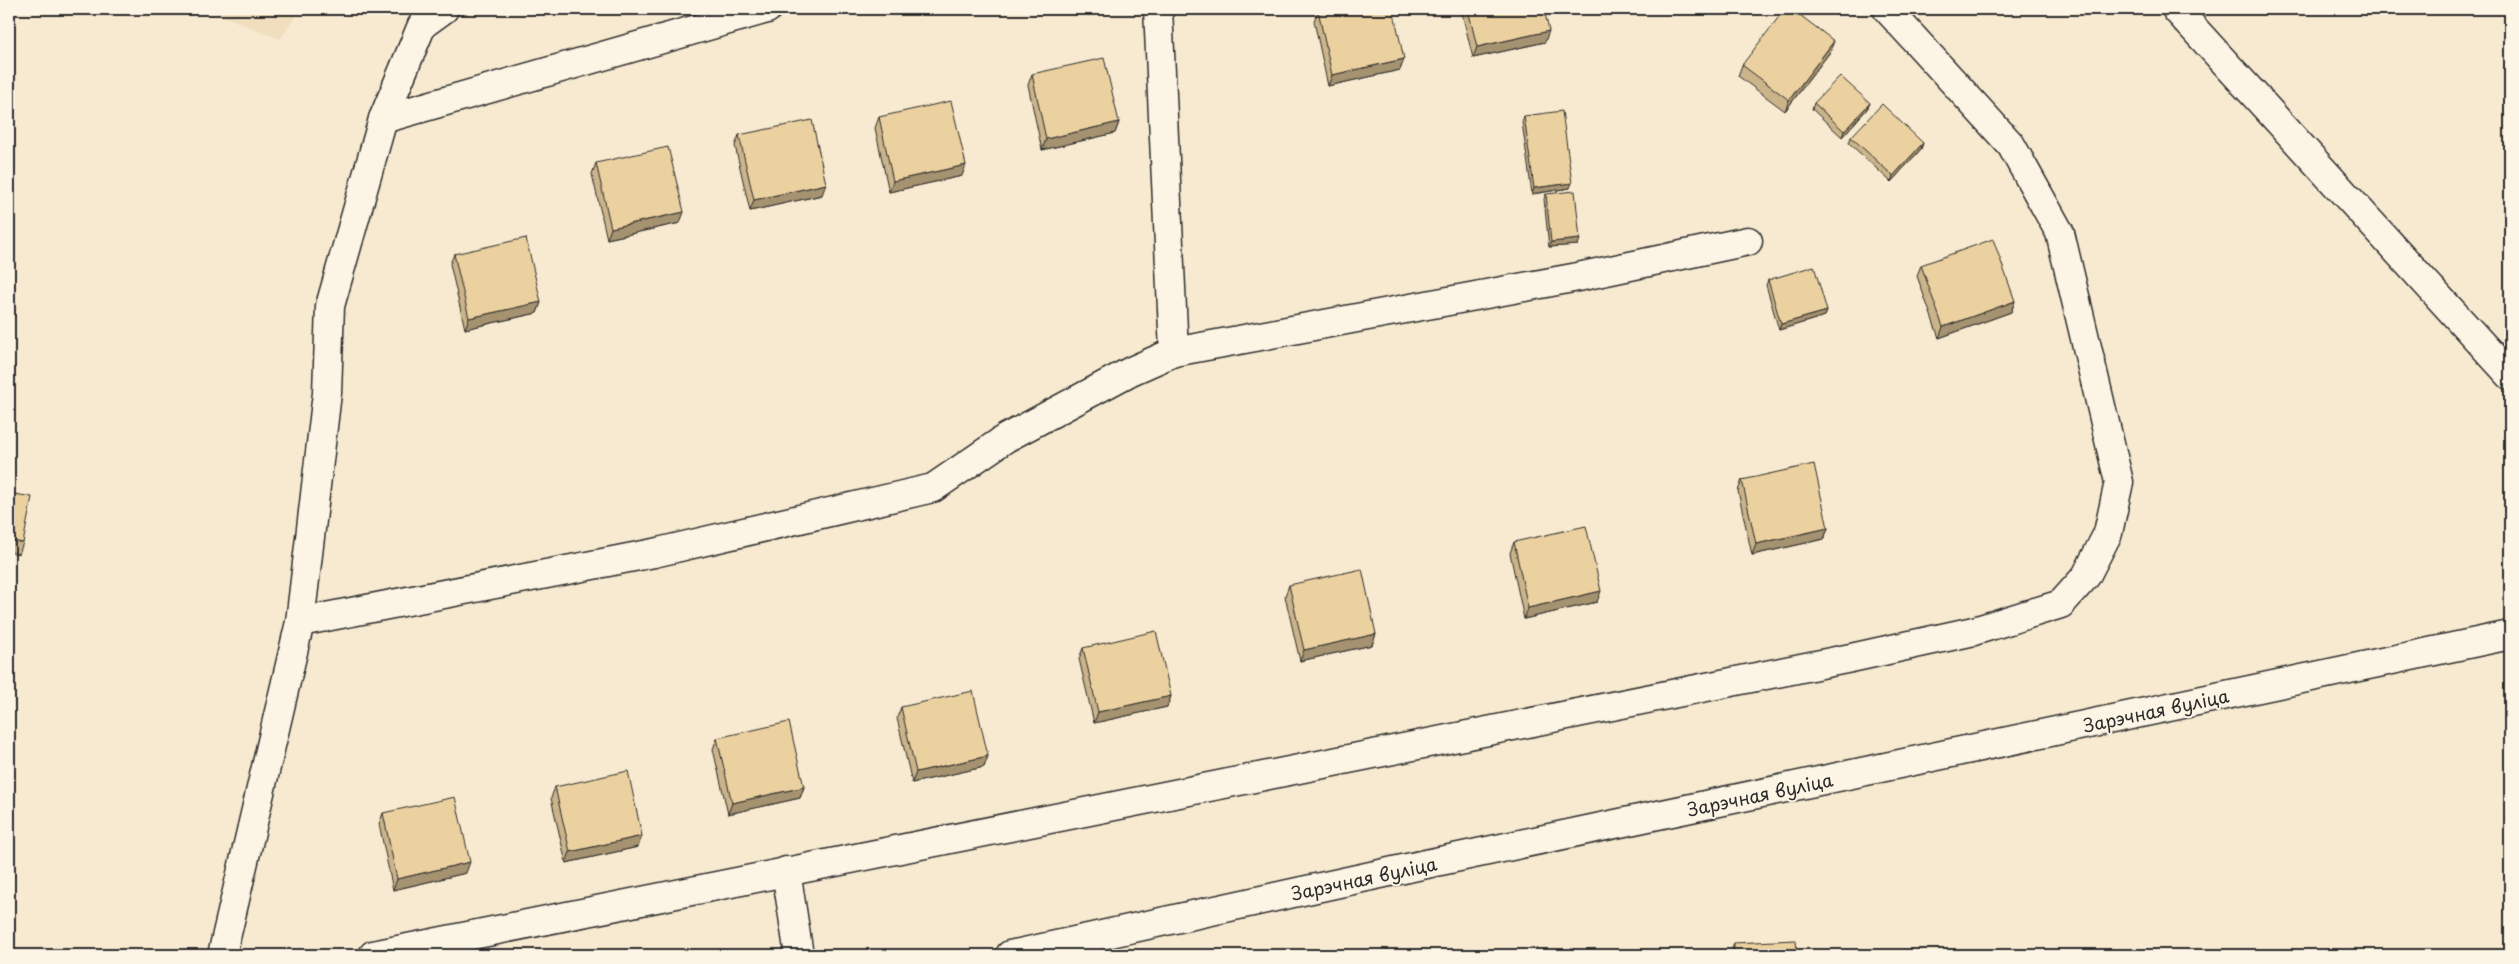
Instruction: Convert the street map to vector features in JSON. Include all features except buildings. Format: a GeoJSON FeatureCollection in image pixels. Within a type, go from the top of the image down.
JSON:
{"type":"FeatureCollection","features":[{"type":"Feature","properties":{"kind":"street"},"geometry":{"type":"LineString","coordinates":[[222,955],[300,622],[327,393],[330,306],[382,119],[422,25],[444,9]]}},
{"type":"Feature","properties":{"kind":"street"},"geometry":{"type":"LineString","coordinates":[[382,119],[767,9]]}},
{"type":"Feature","properties":{"kind":"street"},"geometry":{"type":"LineString","coordinates":[[1158,9],[1174,352]]}},
{"type":"Feature","properties":{"kind":"street"},"geometry":{"type":"LineString","coordinates":[[374,955],[1851,658],[1974,631],[2061,604],[2086,576],[2108,533],[2119,482],[2060,233],[2011,145],[1887,9]]}},
{"type":"Feature","properties":{"kind":"street"},"geometry":{"type":"LineString","coordinates":[[2176,9],[2510,375]]}},
{"type":"Feature","properties":{"kind":"street"},"geometry":{"type":"LineString","coordinates":[[300,622],[654,552],[933,488],[1006,438],[1132,371],[1174,352],[1578,277],[1748,241]]}},
{"type":"Feature","properties":{"kind":"street","name":"Зарэчная вуліца"},"geometry":{"type":"LineString","coordinates":[[1010,955],[1436,862],[2510,635]]}},
{"type":"Feature","properties":{"kind":"street"},"geometry":{"type":"LineString","coordinates":[[786,871],[799,955]]}},
{"type":"Feature","properties":{"kind":"shaded area"},"geometry":{"type":"Polygon","coordinates":[[[206,9],[301,9],[280,39],[206,9]]]}}]}
